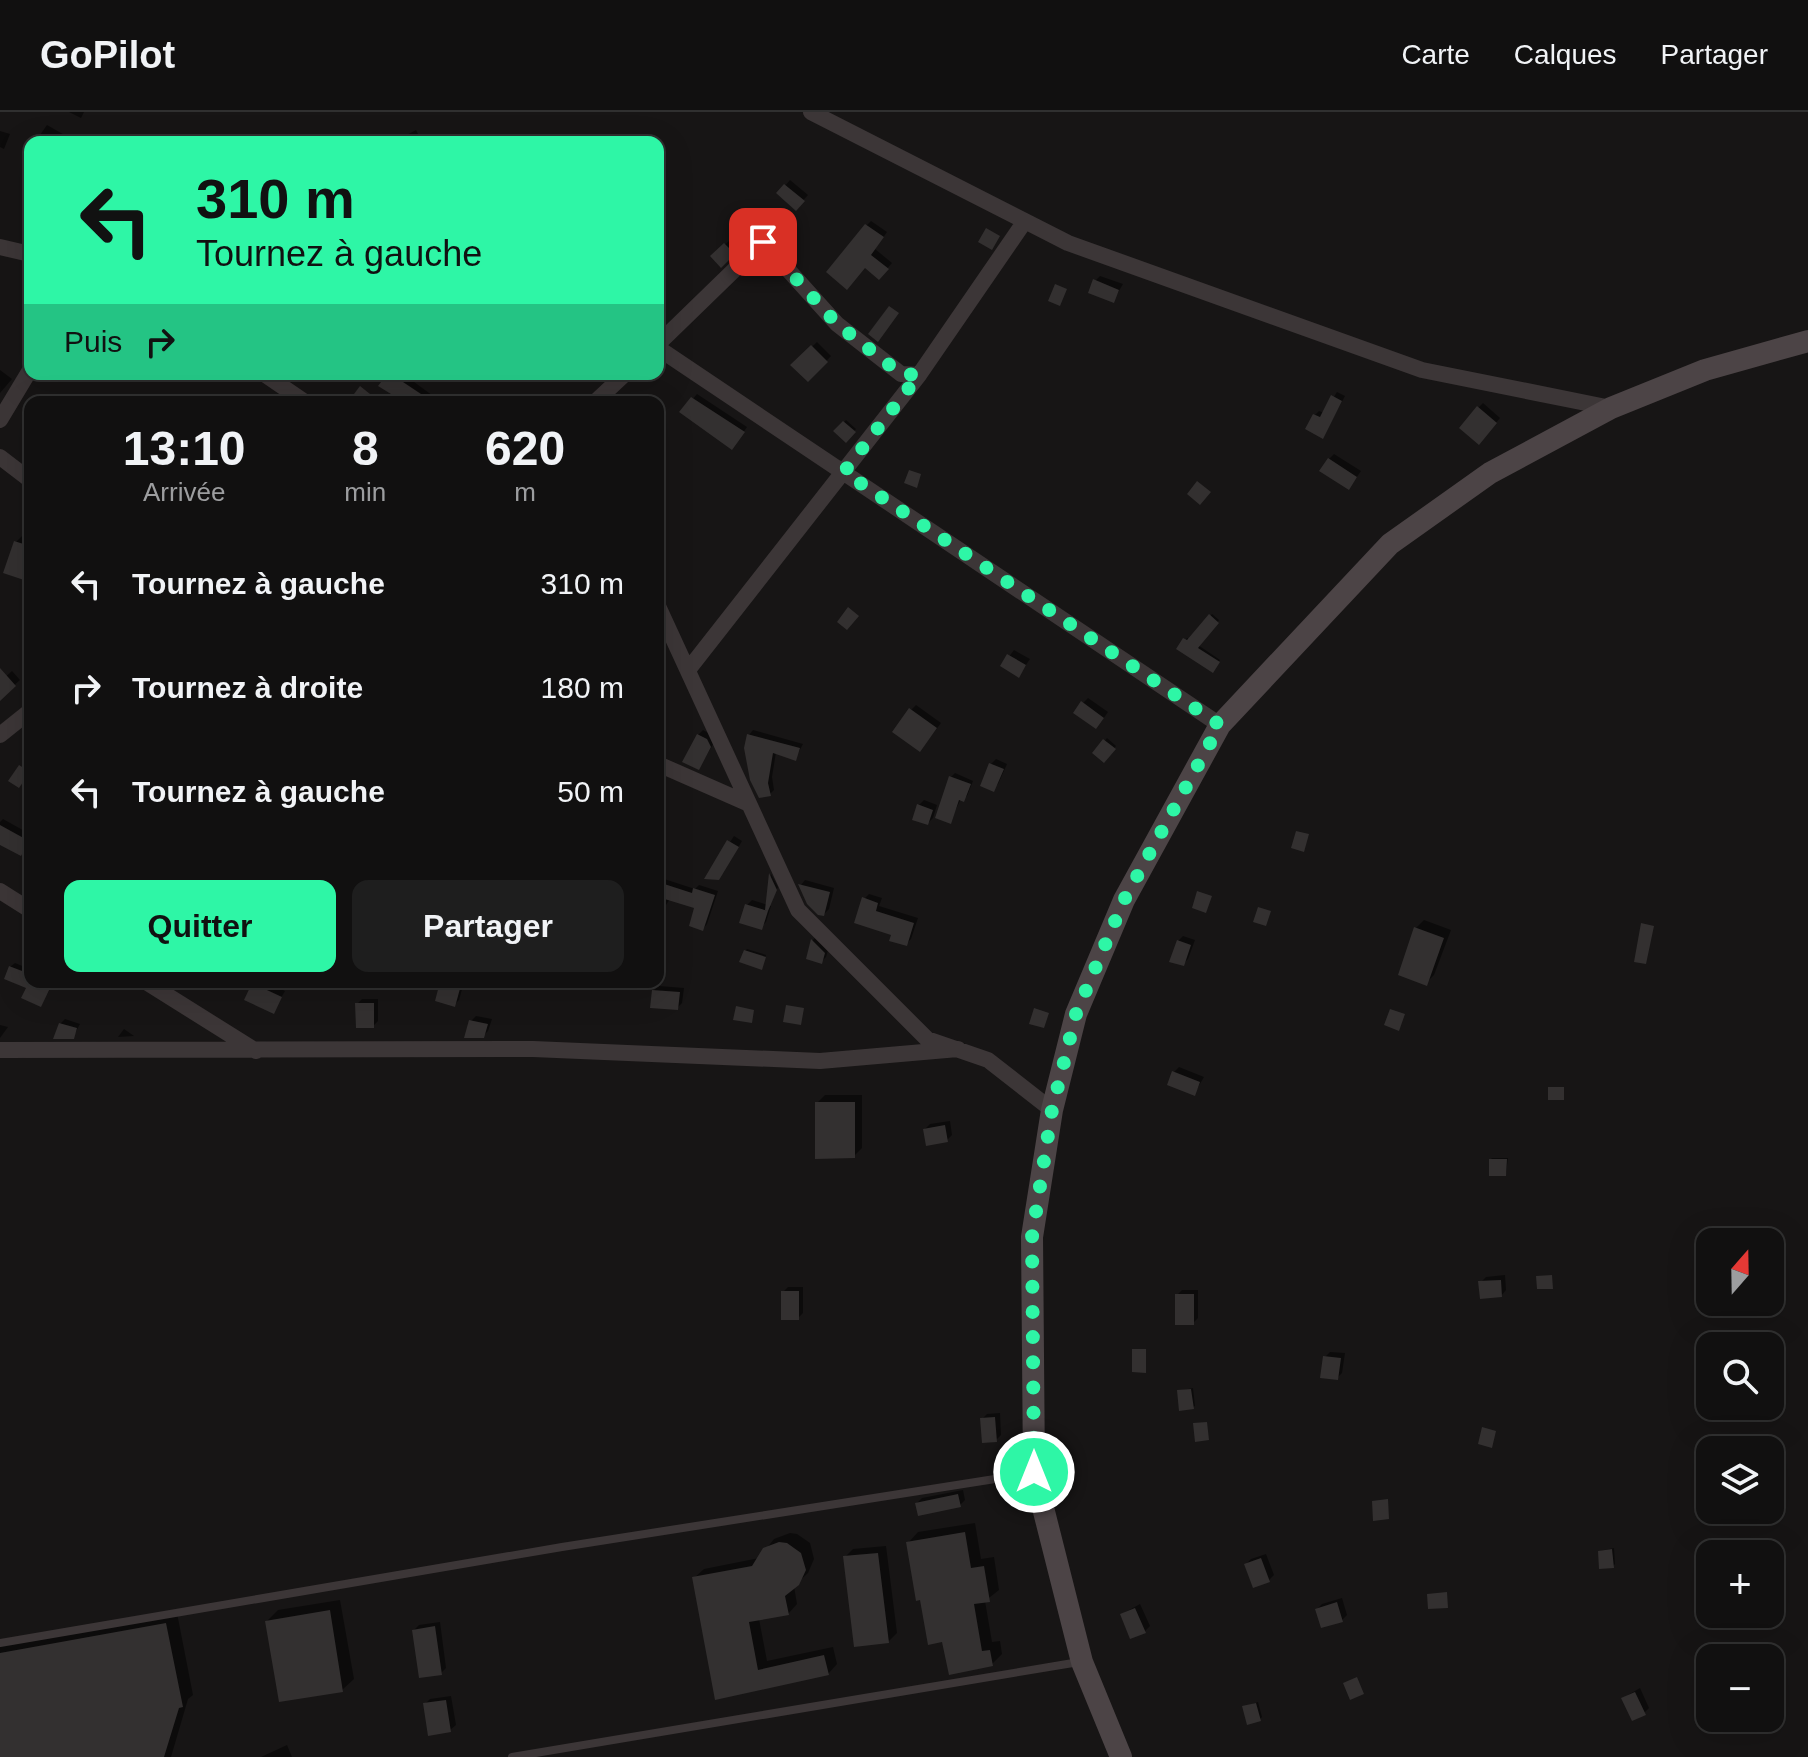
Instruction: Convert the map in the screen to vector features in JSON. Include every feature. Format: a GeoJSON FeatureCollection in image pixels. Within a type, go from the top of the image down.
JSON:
{"type":"FeatureCollection","features":[{"type":"Feature","properties":{"kind":"main road"},"geometry":{"type":"LineString","coordinates":[[1121,1757],[1082,1662],[1034,1472],[1032,1237],[1052,1110],[1076,1014],[1124,900],[1220,725],[1390,544],[1490,473],[1611,408],[1705,370],[1808,341]]}},
{"type":"Feature","properties":{"kind":"street"},"geometry":{"type":"LineString","coordinates":[[811,112],[1068,243],[1422,370],[1611,408]]}},
{"type":"Feature","properties":{"kind":"street"},"geometry":{"type":"LineString","coordinates":[[688,670],[919,375],[1025,221]]}},
{"type":"Feature","properties":{"kind":"street"},"geometry":{"type":"LineString","coordinates":[[664,340],[763,242],[837,324],[901,374],[919,375]]}},
{"type":"Feature","properties":{"kind":"street"},"geometry":{"type":"LineString","coordinates":[[0,247],[24,253]]}},
{"type":"Feature","properties":{"kind":"street"},"geometry":{"type":"LineString","coordinates":[[664,350],[1220,725]]}},
{"type":"Feature","properties":{"kind":"street"},"geometry":{"type":"LineString","coordinates":[[0,420],[24,380]]}},
{"type":"Feature","properties":{"kind":"street"},"geometry":{"type":"LineString","coordinates":[[273,380],[296,396]]}},
{"type":"Feature","properties":{"kind":"street"},"geometry":{"type":"LineString","coordinates":[[601,396],[619,380]]}},
{"type":"Feature","properties":{"kind":"street"},"geometry":{"type":"LineString","coordinates":[[0,457],[24,475]]}},
{"type":"Feature","properties":{"kind":"street"},"geometry":{"type":"LineString","coordinates":[[664,619],[798,910],[927,1039],[988,1060],[1052,1110]]}},
{"type":"Feature","properties":{"kind":"street"},"geometry":{"type":"LineString","coordinates":[[0,735],[24,716]]}},
{"type":"Feature","properties":{"kind":"street"},"geometry":{"type":"LineString","coordinates":[[664,767],[749,804]]}},
{"type":"Feature","properties":{"kind":"street"},"geometry":{"type":"LineString","coordinates":[[0,891],[24,906]]}},
{"type":"Feature","properties":{"kind":"street"},"geometry":{"type":"LineString","coordinates":[[156,988],[257,1051]]}},
{"type":"Feature","properties":{"kind":"street"},"geometry":{"type":"LineString","coordinates":[[0,1050],[533,1049],[820,1061],[958,1049]]}},
{"type":"Feature","properties":{"kind":"lane"},"geometry":{"type":"LineString","coordinates":[[0,1643],[562,1547],[1034,1472]]}},
{"type":"Feature","properties":{"kind":"lane"},"geometry":{"type":"LineString","coordinates":[[512,1757],[1082,1662]]}},
{"type":"Feature","properties":{"kind":"building"},"geometry":{"type":"Polygon","coordinates":[[[784,184],[805,201],[796,211],[776,193],[784,184]]]}},
{"type":"Feature","properties":{"kind":"building"},"geometry":{"type":"Polygon","coordinates":[[[865,224],[884,237],[871,255],[889,269],[879,280],[865,268],[847,290],[826,272],[865,224]]]}},
{"type":"Feature","properties":{"kind":"building"},"geometry":{"type":"Polygon","coordinates":[[[986,228],[1000,236],[992,250],[978,242],[986,228]]]}},
{"type":"Feature","properties":{"kind":"building"},"geometry":{"type":"Polygon","coordinates":[[[724,243],[735,254],[721,268],[710,256],[724,243]]]}},
{"type":"Feature","properties":{"kind":"building"},"geometry":{"type":"Polygon","coordinates":[[[1093,279],[1119,290],[1114,303],[1088,293],[1093,279]]]}},
{"type":"Feature","properties":{"kind":"building"},"geometry":{"type":"Polygon","coordinates":[[[1055,284],[1067,289],[1060,306],[1048,301],[1055,284]]]}},
{"type":"Feature","properties":{"kind":"building"},"geometry":{"type":"Polygon","coordinates":[[[889,306],[899,313],[878,342],[868,334],[889,306]]]}},
{"type":"Feature","properties":{"kind":"building"},"geometry":{"type":"Polygon","coordinates":[[[811,345],[828,362],[808,382],[790,365],[811,345]]]}},
{"type":"Feature","properties":{"kind":"building"},"geometry":{"type":"Polygon","coordinates":[[[382,380],[400,380],[424,396],[394,396],[378,386],[382,380]]]}},
{"type":"Feature","properties":{"kind":"building"},"geometry":{"type":"Polygon","coordinates":[[[360,386],[370,394],[368,396],[352,396],[360,386]]]}},
{"type":"Feature","properties":{"kind":"building"},"geometry":{"type":"Polygon","coordinates":[[[1331,395],[1342,401],[1323,439],[1305,429],[1313,414],[1320,417],[1331,395]]]}},
{"type":"Feature","properties":{"kind":"building"},"geometry":{"type":"Polygon","coordinates":[[[691,397],[745,432],[732,450],[679,412],[691,397]]]}},
{"type":"Feature","properties":{"kind":"building"},"geometry":{"type":"Polygon","coordinates":[[[1477,406],[1497,423],[1479,445],[1459,428],[1477,406]]]}},
{"type":"Feature","properties":{"kind":"building"},"geometry":{"type":"Polygon","coordinates":[[[843,421],[856,432],[846,443],[833,431],[843,421]]]}},
{"type":"Feature","properties":{"kind":"building"},"geometry":{"type":"Polygon","coordinates":[[[1328,458],[1357,477],[1349,490],[1319,471],[1328,458]]]}},
{"type":"Feature","properties":{"kind":"building"},"geometry":{"type":"Polygon","coordinates":[[[909,470],[921,474],[917,488],[904,483],[909,470]]]}},
{"type":"Feature","properties":{"kind":"building"},"geometry":{"type":"Polygon","coordinates":[[[1197,481],[1211,492],[1200,505],[1187,494],[1197,481]]]}},
{"type":"Feature","properties":{"kind":"building"},"geometry":{"type":"Polygon","coordinates":[[[14,541],[24,544],[24,580],[3,573],[14,541]]]}},
{"type":"Feature","properties":{"kind":"building"},"geometry":{"type":"Polygon","coordinates":[[[848,607],[859,616],[847,630],[837,622],[848,607]]]}},
{"type":"Feature","properties":{"kind":"building"},"geometry":{"type":"Polygon","coordinates":[[[1209,614],[1219,623],[1198,648],[1220,662],[1213,673],[1176,649],[1183,638],[1187,640],[1209,614]]]}},
{"type":"Feature","properties":{"kind":"building"},"geometry":{"type":"Polygon","coordinates":[[[1007,654],[1026,665],[1019,678],[1000,666],[1007,654]]]}},
{"type":"Feature","properties":{"kind":"building"},"geometry":{"type":"Polygon","coordinates":[[[0,668],[16,686],[0,701],[0,668]]]}},
{"type":"Feature","properties":{"kind":"building"},"geometry":{"type":"Polygon","coordinates":[[[1081,701],[1104,718],[1096,729],[1073,713],[1081,701]]]}},
{"type":"Feature","properties":{"kind":"building"},"geometry":{"type":"Polygon","coordinates":[[[909,708],[937,728],[920,752],[892,732],[909,708]]]}},
{"type":"Feature","properties":{"kind":"building"},"geometry":{"type":"Polygon","coordinates":[[[697,734],[707,739],[711,747],[699,770],[682,762],[697,734]]]}},
{"type":"Feature","properties":{"kind":"building"},"geometry":{"type":"Polygon","coordinates":[[[747,734],[800,748],[796,761],[773,753],[768,783],[771,796],[759,798],[750,780],[744,748],[747,734]]]}},
{"type":"Feature","properties":{"kind":"building"},"geometry":{"type":"Polygon","coordinates":[[[1103,739],[1116,749],[1104,763],[1092,753],[1103,739]]]}},
{"type":"Feature","properties":{"kind":"building"},"geometry":{"type":"Polygon","coordinates":[[[989,763],[1004,769],[994,792],[980,786],[989,763]]]}},
{"type":"Feature","properties":{"kind":"building"},"geometry":{"type":"Polygon","coordinates":[[[19,765],[24,768],[24,781],[19,788],[8,781],[19,765]]]}},
{"type":"Feature","properties":{"kind":"building"},"geometry":{"type":"Polygon","coordinates":[[[949,776],[971,784],[964,802],[959,800],[951,824],[935,818],[949,776]]]}},
{"type":"Feature","properties":{"kind":"building"},"geometry":{"type":"Polygon","coordinates":[[[917,804],[933,810],[928,825],[912,820],[917,804]]]}},
{"type":"Feature","properties":{"kind":"building"},"geometry":{"type":"Polygon","coordinates":[[[0,825],[24,838],[21,856],[0,845],[0,825]]]}},
{"type":"Feature","properties":{"kind":"building"},"geometry":{"type":"Polygon","coordinates":[[[1296,831],[1309,834],[1304,852],[1291,848],[1296,831]]]}},
{"type":"Feature","properties":{"kind":"building"},"geometry":{"type":"Polygon","coordinates":[[[727,840],[739,847],[719,880],[704,879],[727,840]]]}},
{"type":"Feature","properties":{"kind":"building"},"geometry":{"type":"Polygon","coordinates":[[[769,873],[777,890],[768,911],[765,910],[769,873]]]}},
{"type":"Feature","properties":{"kind":"building"},"geometry":{"type":"Polygon","coordinates":[[[664,884],[692,893],[693,888],[715,895],[703,931],[689,926],[694,908],[664,899],[664,884]]]}},
{"type":"Feature","properties":{"kind":"building"},"geometry":{"type":"Polygon","coordinates":[[[798,884],[830,892],[824,916],[818,915],[807,904],[798,884]]]}},
{"type":"Feature","properties":{"kind":"building"},"geometry":{"type":"Polygon","coordinates":[[[1197,891],[1212,896],[1206,913],[1192,908],[1197,891]]]}},
{"type":"Feature","properties":{"kind":"building"},"geometry":{"type":"Polygon","coordinates":[[[862,897],[878,903],[876,911],[914,923],[907,946],[889,941],[891,935],[854,923],[862,897]]]}},
{"type":"Feature","properties":{"kind":"building"},"geometry":{"type":"Polygon","coordinates":[[[745,904],[768,911],[762,930],[739,923],[745,904]]]}},
{"type":"Feature","properties":{"kind":"building"},"geometry":{"type":"Polygon","coordinates":[[[1258,907],[1271,911],[1266,926],[1253,922],[1258,907]]]}},
{"type":"Feature","properties":{"kind":"building"},"geometry":{"type":"Polygon","coordinates":[[[1641,923],[1654,926],[1646,964],[1634,962],[1641,923]]]}},
{"type":"Feature","properties":{"kind":"building"},"geometry":{"type":"Polygon","coordinates":[[[1414,927],[1444,938],[1427,986],[1398,975],[1414,927]]]}},
{"type":"Feature","properties":{"kind":"building"},"geometry":{"type":"Polygon","coordinates":[[[811,939],[825,953],[822,964],[806,959],[811,939]]]}},
{"type":"Feature","properties":{"kind":"building"},"geometry":{"type":"Polygon","coordinates":[[[1177,940],[1191,945],[1184,966],[1169,962],[1177,940]]]}},
{"type":"Feature","properties":{"kind":"building"},"geometry":{"type":"Polygon","coordinates":[[[744,950],[766,957],[762,970],[739,962],[744,950]]]}},
{"type":"Feature","properties":{"kind":"building"},"geometry":{"type":"Polygon","coordinates":[[[9,966],[24,972],[24,987],[4,979],[9,966]]]}},
{"type":"Feature","properties":{"kind":"building"},"geometry":{"type":"Polygon","coordinates":[[[26,988],[50,988],[41,1007],[21,998],[26,988]]]}},
{"type":"Feature","properties":{"kind":"building"},"geometry":{"type":"Polygon","coordinates":[[[250,988],[263,988],[282,997],[274,1014],[244,1000],[250,988]]]}},
{"type":"Feature","properties":{"kind":"building"},"geometry":{"type":"Polygon","coordinates":[[[438,988],[460,988],[455,1007],[435,1001],[438,988]]]}},
{"type":"Feature","properties":{"kind":"building"},"geometry":{"type":"Polygon","coordinates":[[[652,990],[680,992],[678,1010],[650,1008],[652,990]]]}},
{"type":"Feature","properties":{"kind":"building"},"geometry":{"type":"Polygon","coordinates":[[[355,1003],[374,1003],[374,1028],[356,1028],[355,1003]]]}},
{"type":"Feature","properties":{"kind":"building"},"geometry":{"type":"Polygon","coordinates":[[[786,1005],[804,1008],[801,1025],[783,1022],[786,1005]]]}},
{"type":"Feature","properties":{"kind":"building"},"geometry":{"type":"Polygon","coordinates":[[[736,1006],[754,1010],[752,1023],[733,1020],[736,1006]]]}},
{"type":"Feature","properties":{"kind":"building"},"geometry":{"type":"Polygon","coordinates":[[[1034,1008],[1049,1013],[1044,1028],[1029,1024],[1034,1008]]]}},
{"type":"Feature","properties":{"kind":"building"},"geometry":{"type":"Polygon","coordinates":[[[1390,1009],[1405,1014],[1399,1031],[1384,1025],[1390,1009]]]}},
{"type":"Feature","properties":{"kind":"building"},"geometry":{"type":"Polygon","coordinates":[[[469,1020],[488,1024],[484,1038],[464,1038],[469,1020]]]}},
{"type":"Feature","properties":{"kind":"building"},"geometry":{"type":"Polygon","coordinates":[[[59,1023],[77,1028],[74,1039],[53,1039],[59,1023]]]}},
{"type":"Feature","properties":{"kind":"building"},"geometry":{"type":"Polygon","coordinates":[[[1172,1071],[1200,1082],[1195,1096],[1167,1085],[1172,1071]]]}},
{"type":"Feature","properties":{"kind":"building"},"geometry":{"type":"Polygon","coordinates":[[[1548,1087],[1564,1087],[1564,1100],[1548,1100],[1548,1087]]]}},
{"type":"Feature","properties":{"kind":"building"},"geometry":{"type":"Polygon","coordinates":[[[815,1102],[855,1102],[855,1158],[815,1159],[815,1102]]]}},
{"type":"Feature","properties":{"kind":"building"},"geometry":{"type":"Polygon","coordinates":[[[945,1125],[948,1142],[926,1146],[923,1129],[945,1125]]]}},
{"type":"Feature","properties":{"kind":"building"},"geometry":{"type":"Polygon","coordinates":[[[1489,1159],[1507,1159],[1506,1176],[1489,1176],[1489,1159]]]}},
{"type":"Feature","properties":{"kind":"building"},"geometry":{"type":"Polygon","coordinates":[[[1552,1275],[1553,1289],[1537,1289],[1536,1276],[1552,1275]]]}},
{"type":"Feature","properties":{"kind":"building"},"geometry":{"type":"Polygon","coordinates":[[[1501,1280],[1502,1297],[1480,1299],[1478,1281],[1501,1280]]]}},
{"type":"Feature","properties":{"kind":"building"},"geometry":{"type":"Polygon","coordinates":[[[781,1291],[799,1291],[799,1320],[781,1320],[781,1291]]]}},
{"type":"Feature","properties":{"kind":"building"},"geometry":{"type":"Polygon","coordinates":[[[1175,1294],[1194,1294],[1194,1325],[1175,1325],[1175,1294]]]}},
{"type":"Feature","properties":{"kind":"building"},"geometry":{"type":"Polygon","coordinates":[[[1132,1349],[1146,1349],[1146,1373],[1132,1372],[1132,1349]]]}},
{"type":"Feature","properties":{"kind":"building"},"geometry":{"type":"Polygon","coordinates":[[[1323,1356],[1341,1358],[1338,1380],[1320,1378],[1323,1356]]]}},
{"type":"Feature","properties":{"kind":"building"},"geometry":{"type":"Polygon","coordinates":[[[1191,1389],[1194,1409],[1179,1411],[1177,1390],[1191,1389]]]}},
{"type":"Feature","properties":{"kind":"building"},"geometry":{"type":"Polygon","coordinates":[[[995,1417],[997,1442],[982,1443],[980,1418],[995,1417]]]}},
{"type":"Feature","properties":{"kind":"building"},"geometry":{"type":"Polygon","coordinates":[[[1207,1422],[1209,1440],[1195,1442],[1193,1423],[1207,1422]]]}},
{"type":"Feature","properties":{"kind":"building"},"geometry":{"type":"Polygon","coordinates":[[[1482,1427],[1496,1431],[1492,1448],[1478,1444],[1482,1427]]]}},
{"type":"Feature","properties":{"kind":"building"},"geometry":{"type":"Polygon","coordinates":[[[958,1494],[961,1507],[918,1516],[915,1503],[958,1494]]]}},
{"type":"Feature","properties":{"kind":"building"},"geometry":{"type":"Polygon","coordinates":[[[1388,1499],[1389,1519],[1373,1521],[1372,1501],[1388,1499]]]}},
{"type":"Feature","properties":{"kind":"building"},"geometry":{"type":"Polygon","coordinates":[[[965,1532],[971,1568],[984,1566],[990,1602],[974,1604],[982,1651],[990,1650],[993,1666],[949,1675],[942,1642],[928,1645],[920,1600],[916,1601],[906,1542],[965,1532]]]}},
{"type":"Feature","properties":{"kind":"building"},"geometry":{"type":"Polygon","coordinates":[[[779,1542],[787,1543],[801,1553],[806,1570],[799,1585],[785,1596],[789,1615],[749,1622],[758,1670],[824,1655],[829,1675],[715,1700],[692,1577],[752,1566],[763,1548],[779,1542]]]}},
{"type":"Feature","properties":{"kind":"building"},"geometry":{"type":"Polygon","coordinates":[[[1612,1549],[1614,1568],[1599,1569],[1598,1551],[1612,1549]]]}},
{"type":"Feature","properties":{"kind":"building"},"geometry":{"type":"Polygon","coordinates":[[[878,1553],[889,1643],[854,1647],[843,1556],[878,1553]]]}},
{"type":"Feature","properties":{"kind":"building"},"geometry":{"type":"Polygon","coordinates":[[[1261,1558],[1270,1582],[1253,1588],[1244,1564],[1261,1558]]]}},
{"type":"Feature","properties":{"kind":"building"},"geometry":{"type":"Polygon","coordinates":[[[1447,1592],[1448,1608],[1428,1609],[1427,1594],[1447,1592]]]}},
{"type":"Feature","properties":{"kind":"building"},"geometry":{"type":"Polygon","coordinates":[[[1337,1602],[1343,1622],[1321,1628],[1315,1609],[1337,1602]]]}},
{"type":"Feature","properties":{"kind":"building"},"geometry":{"type":"Polygon","coordinates":[[[1135,1608],[1146,1633],[1130,1639],[1120,1614],[1135,1608]]]}},
{"type":"Feature","properties":{"kind":"building"},"geometry":{"type":"Polygon","coordinates":[[[330,1610],[343,1692],[279,1702],[265,1621],[330,1610]]]}},
{"type":"Feature","properties":{"kind":"building"},"geometry":{"type":"Polygon","coordinates":[[[166,1623],[183,1707],[179,1708],[164,1757],[0,1757],[0,1653],[166,1623]]]}},
{"type":"Feature","properties":{"kind":"building"},"geometry":{"type":"Polygon","coordinates":[[[435,1626],[442,1675],[419,1678],[412,1630],[435,1626]]]}},
{"type":"Feature","properties":{"kind":"building"},"geometry":{"type":"Polygon","coordinates":[[[1357,1677],[1364,1694],[1350,1700],[1343,1683],[1357,1677]]]}},
{"type":"Feature","properties":{"kind":"building"},"geometry":{"type":"Polygon","coordinates":[[[1635,1692],[1646,1715],[1632,1721],[1621,1698],[1635,1692]]]}},
{"type":"Feature","properties":{"kind":"building"},"geometry":{"type":"Polygon","coordinates":[[[446,1700],[451,1732],[428,1736],[423,1703],[446,1700]]]}},
{"type":"Feature","properties":{"kind":"building"},"geometry":{"type":"Polygon","coordinates":[[[1256,1703],[1261,1721],[1247,1725],[1242,1706],[1256,1703]]]}},
{"type":"Feature","properties":{"kind":"route"},"geometry":{"type":"LineString","coordinates":[[763,242],[837,324],[901,374],[919,375],[844,472],[1220,725],[1124,900],[1076,1014],[1052,1110],[1032,1237],[1034,1472]]}}]}
